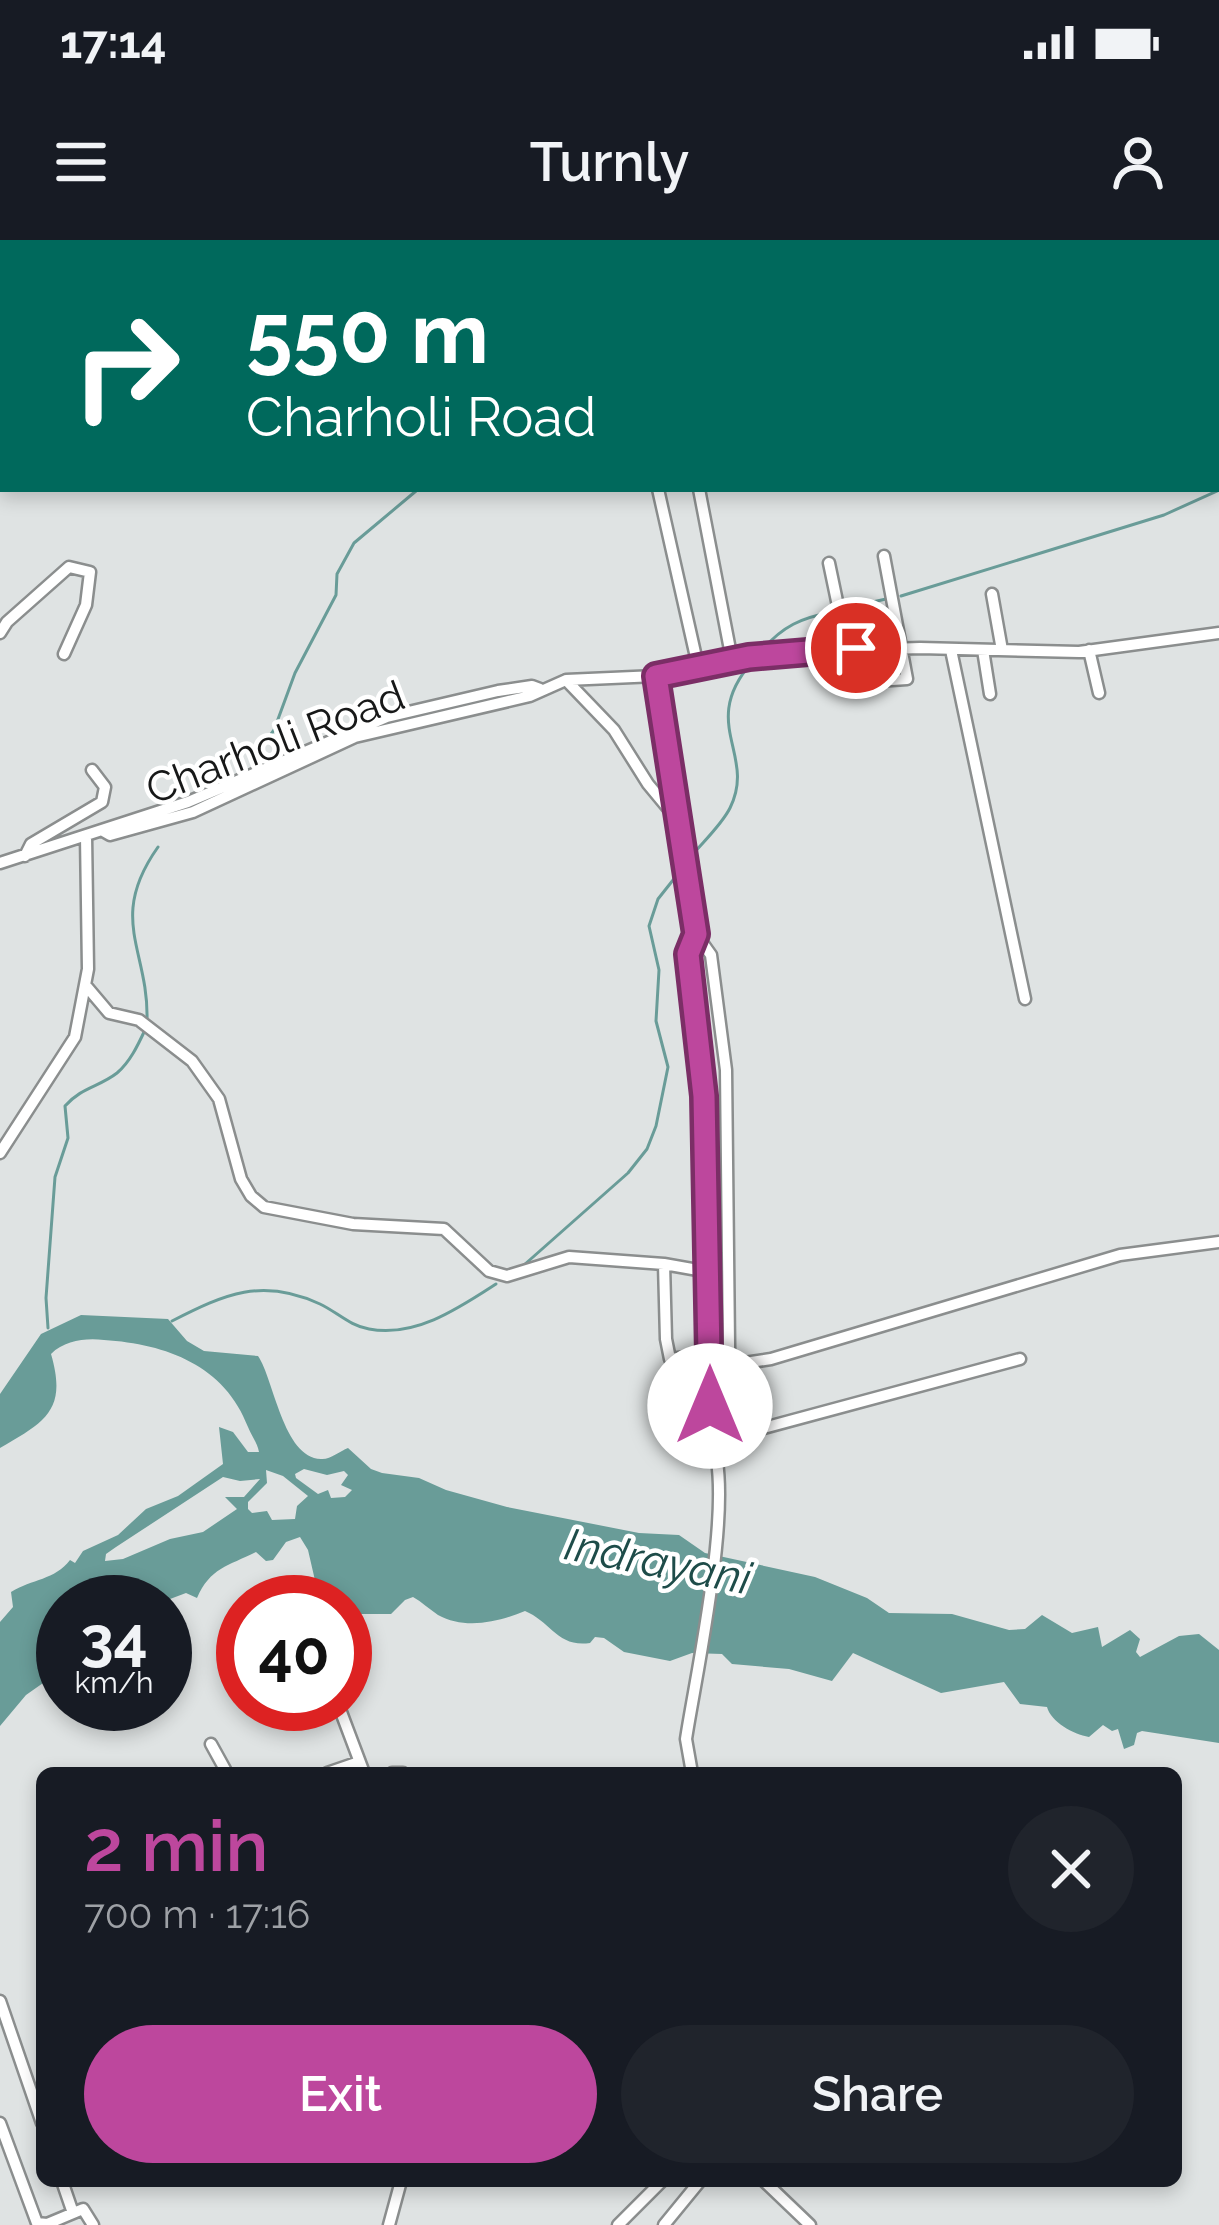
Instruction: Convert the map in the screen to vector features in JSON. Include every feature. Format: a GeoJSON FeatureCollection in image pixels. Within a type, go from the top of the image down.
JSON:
{"type":"FeatureCollection","features":[{"type":"Feature","properties":{"kind":"street"},"geometry":{"type":"LineString","coordinates":[[659,492],[698,666]]}},
{"type":"Feature","properties":{"kind":"street"},"geometry":{"type":"LineString","coordinates":[[700,492],[732,660]]}},
{"type":"Feature","properties":{"kind":"street"},"geometry":{"type":"LineString","coordinates":[[829,563],[859,678],[868,683],[907,679],[884,556]]}},
{"type":"Feature","properties":{"kind":"street"},"geometry":{"type":"LineString","coordinates":[[2,627],[69,567],[90,572],[86,605],[64,653]]}},
{"type":"Feature","properties":{"kind":"street"},"geometry":{"type":"LineString","coordinates":[[992,594],[1002,650]]}},
{"type":"Feature","properties":{"kind":"street","name":"Charholi Road"},"geometry":{"type":"LineString","coordinates":[[0,863],[103,831],[110,835],[163,823],[237,794],[297,760],[379,730],[530,696],[566,680],[656,676],[749,657],[850,648],[1089,650],[1219,633]]}},
{"type":"Feature","properties":{"kind":"street"},"geometry":{"type":"LineString","coordinates":[[951,650],[1025,999]]}},
{"type":"Feature","properties":{"kind":"street"},"geometry":{"type":"LineString","coordinates":[[983,650],[990,694]]}},
{"type":"Feature","properties":{"kind":"street"},"geometry":{"type":"LineString","coordinates":[[1089,650],[1099,693]]}},
{"type":"Feature","properties":{"kind":"street"},"geometry":{"type":"LineString","coordinates":[[656,676],[696,934],[711,955],[726,1070],[730,1437],[720,1455]]}},
{"type":"Feature","properties":{"kind":"street"},"geometry":{"type":"LineString","coordinates":[[566,680],[614,730],[679,821]]}},
{"type":"Feature","properties":{"kind":"street"},"geometry":{"type":"LineString","coordinates":[[25,856],[31,844],[102,802],[105,787],[92,770]]}},
{"type":"Feature","properties":{"kind":"street"},"geometry":{"type":"LineString","coordinates":[[0,1153],[75,1037],[87,987],[86,836]]}},
{"type":"Feature","properties":{"kind":"street"},"geometry":{"type":"LineString","coordinates":[[691,1767],[686,1739],[721,1510],[720,1455],[710,1436],[704,1096],[688,971],[696,934]]}},
{"type":"Feature","properties":{"kind":"street"},"geometry":{"type":"LineString","coordinates":[[87,987],[109,1012],[139,1020],[192,1061],[215,1090],[235,1164],[250,1196],[264,1207],[353,1224],[444,1229],[498,1275],[569,1257],[709,1272]]}},
{"type":"Feature","properties":{"kind":"street"},"geometry":{"type":"LineString","coordinates":[[731,1365],[771,1359],[1120,1255],[1219,1242]]}},
{"type":"Feature","properties":{"kind":"street"},"geometry":{"type":"LineString","coordinates":[[664,1264],[670,1359],[711,1354]]}},
{"type":"Feature","properties":{"kind":"street"},"geometry":{"type":"LineString","coordinates":[[730,1437],[1020,1360]]}},
{"type":"Feature","properties":{"kind":"street"},"geometry":{"type":"LineString","coordinates":[[348,1731],[361,1767]]}},
{"type":"Feature","properties":{"kind":"street"},"geometry":{"type":"LineString","coordinates":[[211,1744],[224,1767]]}},
{"type":"Feature","properties":{"kind":"street"},"geometry":{"type":"LineString","coordinates":[[0,2001],[36,2106]]}},
{"type":"Feature","properties":{"kind":"street"},"geometry":{"type":"LineString","coordinates":[[0,2122],[37,2223],[87,2210],[94,2225]]}},
{"type":"Feature","properties":{"kind":"street"},"geometry":{"type":"LineString","coordinates":[[64,2187],[73,2213]]}},
{"type":"Feature","properties":{"kind":"street"},"geometry":{"type":"LineString","coordinates":[[388,2225],[399,2187]]}},
{"type":"Feature","properties":{"kind":"street"},"geometry":{"type":"LineString","coordinates":[[618,2225],[656,2187]]}},
{"type":"Feature","properties":{"kind":"street"},"geometry":{"type":"LineString","coordinates":[[664,2225],[695,2187]]}},
{"type":"Feature","properties":{"kind":"street"},"geometry":{"type":"LineString","coordinates":[[770,2187],[809,2225]]}},
{"type":"Feature","properties":{"kind":"water","name":"Indrayani"},"geometry":{"type":"Polygon","coordinates":[[[81,1315],[168,1319],[187,1341],[204,1351],[258,1356],[289,1432],[308,1455],[324,1459],[348,1448],[371,1469],[419,1478],[507,1507],[639,1533],[679,1535],[705,1553],[815,1577],[867,1598],[889,1613],[952,1614],[1009,1630],[1025,1629],[1042,1615],[1072,1633],[1098,1627],[1102,1647],[1130,1630],[1140,1639],[1136,1652],[1140,1657],[1179,1636],[1199,1634],[1219,1650],[1219,1743],[1142,1731],[1134,1745],[1124,1749],[1118,1729],[1103,1725],[1089,1737],[1076,1733],[1058,1722],[1047,1707],[1020,1704],[1004,1682],[941,1693],[853,1653],[832,1681],[789,1669],[732,1664],[722,1654],[692,1653],[670,1661],[624,1652],[604,1638],[570,1642],[525,1611],[493,1621],[459,1622],[438,1615],[413,1597],[391,1614],[372,1614],[372,1575],[314,1575],[300,1537],[286,1542],[273,1560],[266,1561],[256,1552],[221,1569],[197,1598],[192,1596],[192,1575],[50,1575],[70,1560],[75,1563],[83,1551],[118,1535],[146,1509],[178,1496],[223,1464],[219,1427],[233,1432],[248,1452],[259,1452],[225,1388],[191,1362],[150,1347],[97,1339],[57,1349],[51,1354],[56,1388],[49,1411],[30,1430],[0,1448],[0,1394],[41,1334],[81,1315]],[[304,1469],[295,1474],[318,1494],[328,1490],[331,1498],[345,1497],[352,1490],[341,1485],[348,1475],[344,1471],[327,1475],[304,1469]],[[266,1470],[267,1483],[248,1502],[248,1509],[267,1511],[272,1520],[295,1519],[297,1506],[308,1496],[283,1476],[266,1470]],[[223,1477],[106,1554],[105,1561],[203,1532],[237,1509],[225,1497],[244,1497],[260,1479],[223,1477]]]}},
{"type":"Feature","properties":{"kind":"water"},"geometry":{"type":"Polygon","coordinates":[[[36,1581],[36,1688],[0,1726],[0,1622],[13,1607],[11,1592],[36,1581]]]}},
{"type":"Feature","properties":{"kind":"waterway"},"geometry":{"type":"LineString","coordinates":[[252,760],[274,730],[295,673],[336,595],[337,574],[354,543],[415,492]]}},
{"type":"Feature","properties":{"kind":"waterway"},"geometry":{"type":"LineString","coordinates":[[901,596],[1164,515],[1215,492]]}},
{"type":"Feature","properties":{"kind":"waterway"},"geometry":{"type":"LineString","coordinates":[[846,608],[886,599]]}},
{"type":"Feature","properties":{"kind":"waterway"},"geometry":{"type":"LineString","coordinates":[[762,650],[793,624],[832,612]]}},
{"type":"Feature","properties":{"kind":"waterway"},"geometry":{"type":"LineString","coordinates":[[693,854],[727,814],[736,789],[730,703],[752,662]]}},
{"type":"Feature","properties":{"kind":"waterway"},"geometry":{"type":"LineString","coordinates":[[147,1020],[133,915],[143,872],[158,847]]}},
{"type":"Feature","properties":{"kind":"waterway"},"geometry":{"type":"LineString","coordinates":[[524,1265],[628,1173],[647,1149],[668,1067],[656,1021],[659,970],[649,926],[658,899],[681,870]]}},
{"type":"Feature","properties":{"kind":"waterway"},"geometry":{"type":"LineString","coordinates":[[48,1328],[55,1177],[68,1138],[65,1106],[122,1069],[145,1030]]}},
{"type":"Feature","properties":{"kind":"waterway"},"geometry":{"type":"LineString","coordinates":[[172,1321],[209,1303],[262,1290],[299,1296],[362,1327],[386,1331],[436,1319],[496,1284]]}},
{"type":"Feature","properties":{"kind":"route"},"geometry":{"type":"LineString","coordinates":[[710,1406],[704,1096],[688,954],[696,934],[656,676],[749,657],[856,648]]}}]}
